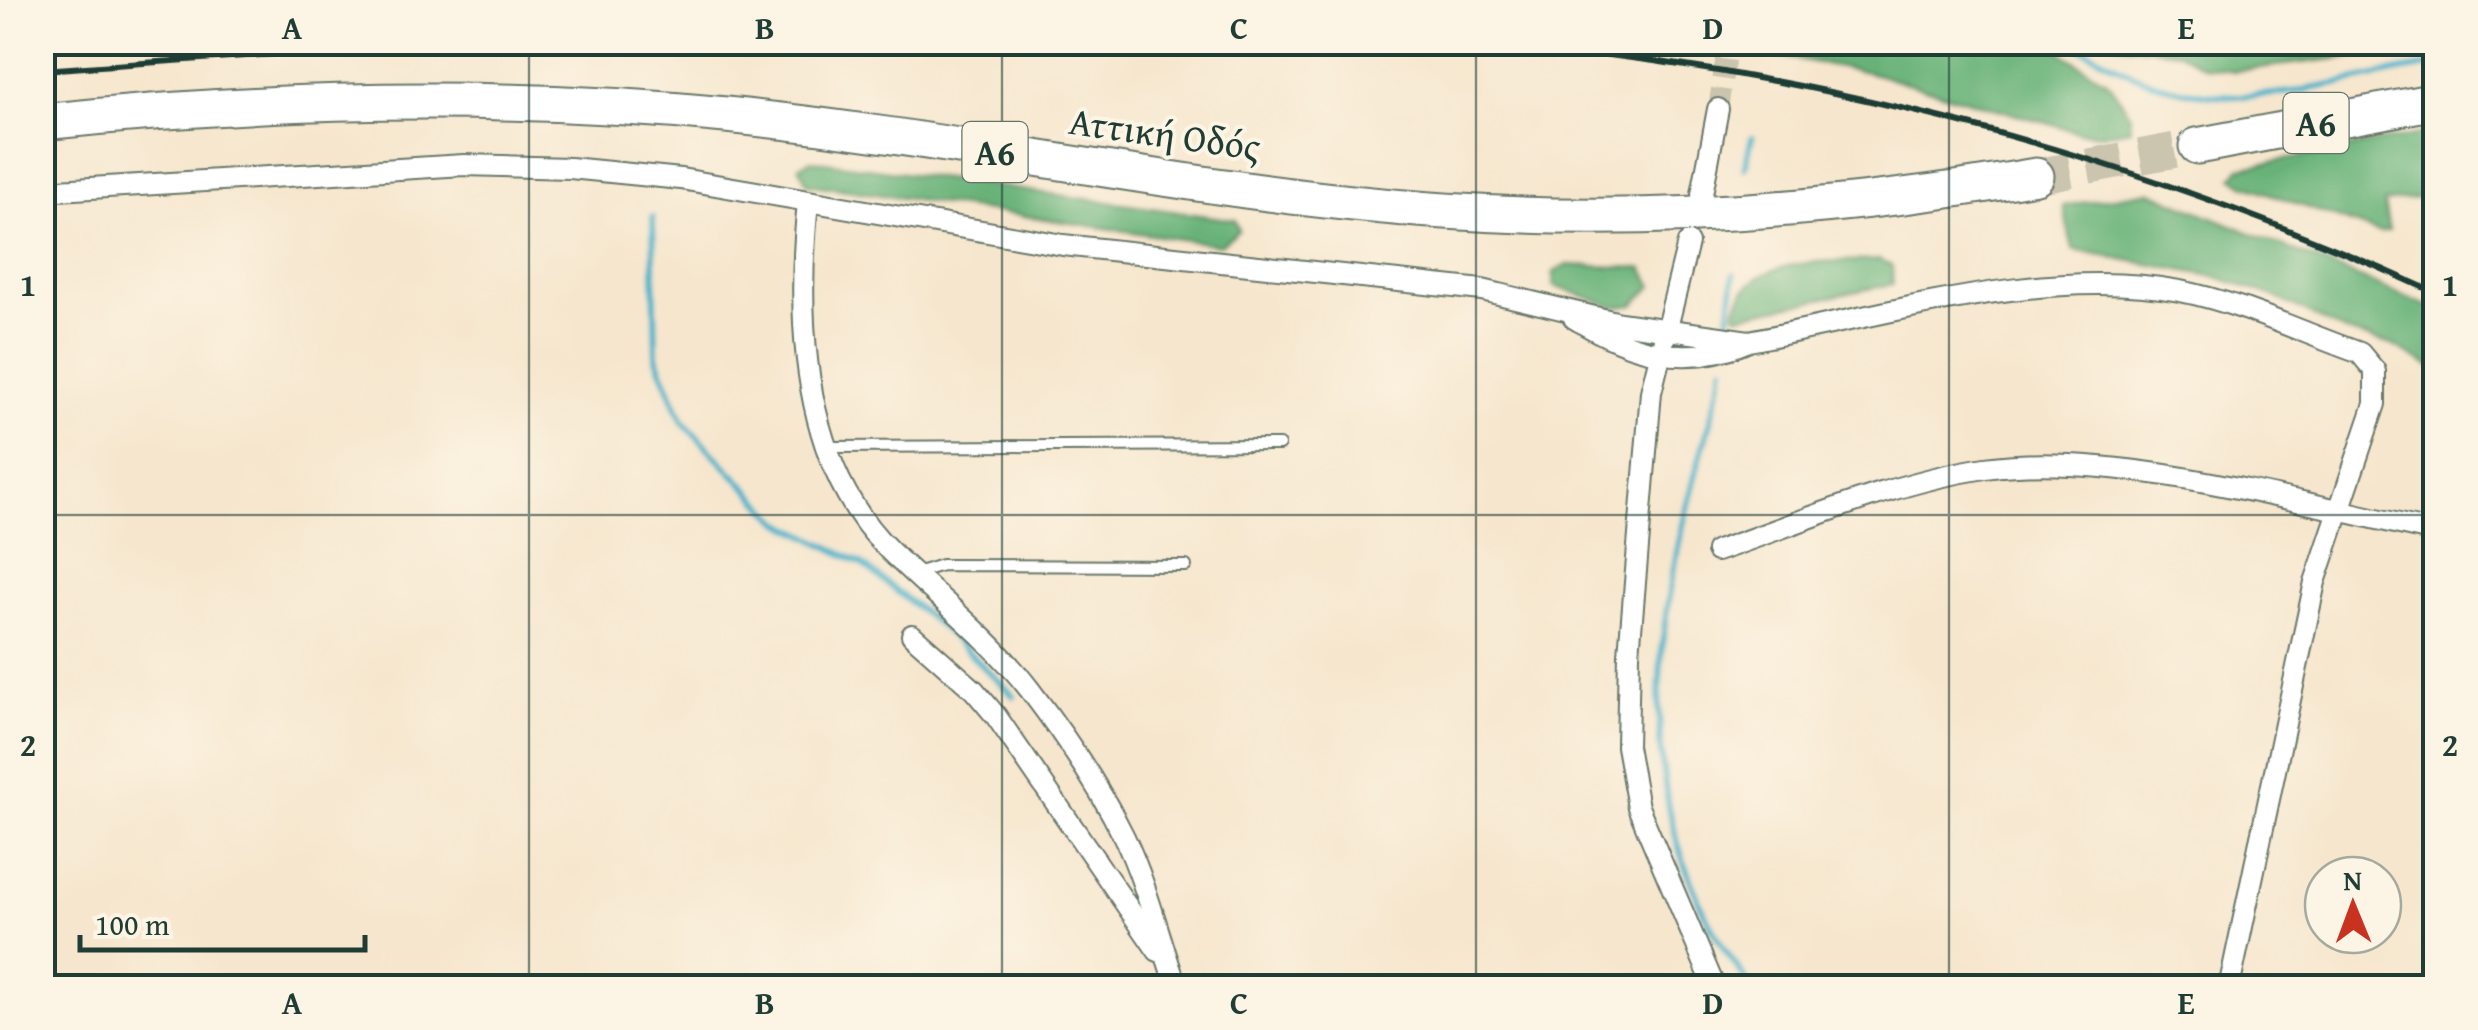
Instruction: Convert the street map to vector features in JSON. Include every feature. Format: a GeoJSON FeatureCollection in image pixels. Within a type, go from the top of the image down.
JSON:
{"type":"FeatureCollection","features":[{"type":"Feature","properties":{"kind":"highway","name":"Αττική Οδός"},"geometry":{"type":"LineString","coordinates":[[42,122],[372,99],[526,100],[733,116],[1440,211],[1560,217],[1776,210],[1947,192],[2036,176]]}},
{"type":"Feature","properties":{"kind":"highway","name":"Α6"},"geometry":{"type":"LineString","coordinates":[[2197,146],[2436,101]]}},
{"type":"Feature","properties":{"kind":"street"},"geometry":{"type":"LineString","coordinates":[[1702,194],[1718,109]]}},
{"type":"Feature","properties":{"kind":"street"},"geometry":{"type":"LineString","coordinates":[[42,191],[464,165],[570,168],[681,180],[1063,245],[1482,290],[1564,312],[1750,341]]}},
{"type":"Feature","properties":{"kind":"street"},"geometry":{"type":"LineString","coordinates":[[808,202],[803,258],[806,351],[828,447],[866,524],[992,643],[1082,766],[1124,838],[1174,979]]}},
{"type":"Feature","properties":{"kind":"street"},"geometry":{"type":"LineString","coordinates":[[1688,243],[1659,354],[1644,448],[1627,746],[1638,807],[1715,988]]}},
{"type":"Feature","properties":{"kind":"street"},"geometry":{"type":"LineString","coordinates":[[1564,312],[1624,346],[1659,354],[1710,354],[1750,341],[2076,284],[2141,286],[2225,302],[2360,354],[2375,370],[2375,404],[2336,511],[2299,648],[2229,988]]}},
{"type":"Feature","properties":{"kind":"street"},"geometry":{"type":"LineString","coordinates":[[1717,551],[1914,484],[1985,468],[2056,463],[2190,481],[2436,532]]}},
{"type":"Feature","properties":{"kind":"street"},"geometry":{"type":"LineString","coordinates":[[912,635],[974,690],[996,716],[1174,979]]}},
{"type":"Feature","properties":{"kind":"lane"},"geometry":{"type":"LineString","coordinates":[[828,447],[1280,445]]}},
{"type":"Feature","properties":{"kind":"lane"},"geometry":{"type":"LineString","coordinates":[[916,573],[942,566],[1186,566]]}},
{"type":"Feature","properties":{"kind":"green space"},"geometry":{"type":"Polygon","coordinates":[[[2435,42],[2435,47],[2234,71],[2203,66],[2178,52],[2111,43],[2435,42]]]}},
{"type":"Feature","properties":{"kind":"green space"},"geometry":{"type":"Polygon","coordinates":[[[1709,43],[2047,43],[2109,83],[2131,115],[2130,129],[2103,134],[2078,132],[1868,72],[1709,43]]]}},
{"type":"Feature","properties":{"kind":"green space"},"geometry":{"type":"Polygon","coordinates":[[[2435,131],[2435,195],[2384,203],[2389,231],[2379,233],[2244,185],[2233,177],[2240,168],[2435,131]]]}},
{"type":"Feature","properties":{"kind":"green space"},"geometry":{"type":"Polygon","coordinates":[[[811,160],[1235,220],[1239,230],[1220,245],[807,184],[799,166],[811,160]]]}},
{"type":"Feature","properties":{"kind":"green space"},"geometry":{"type":"Polygon","coordinates":[[[2149,191],[2435,309],[2435,369],[2392,345],[2346,332],[2277,298],[2217,277],[2073,250],[2063,206],[2149,191]]]}},
{"type":"Feature","properties":{"kind":"green space"},"geometry":{"type":"Polygon","coordinates":[[[1879,260],[1892,266],[1893,284],[1738,316],[1735,313],[1742,294],[1755,280],[1773,271],[1815,262],[1879,260]]]}},
{"type":"Feature","properties":{"kind":"green space"},"geometry":{"type":"Polygon","coordinates":[[[1567,265],[1643,268],[1653,286],[1634,305],[1615,307],[1553,286],[1554,272],[1567,265]]]}},
{"type":"Feature","properties":{"kind":"waterway"},"geometry":{"type":"LineString","coordinates":[[2069,42],[2155,83],[2202,94],[2236,96],[2303,90],[2436,65]]}},
{"type":"Feature","properties":{"kind":"waterway"},"geometry":{"type":"LineString","coordinates":[[1745,168],[1752,137]]}},
{"type":"Feature","properties":{"kind":"waterway"},"geometry":{"type":"LineString","coordinates":[[653,217],[656,356],[683,422],[780,522],[862,564],[943,628],[1014,696]]}},
{"type":"Feature","properties":{"kind":"waterway"},"geometry":{"type":"LineString","coordinates":[[1728,328],[1734,274]]}},
{"type":"Feature","properties":{"kind":"waterway"},"geometry":{"type":"LineString","coordinates":[[1723,366],[1668,598],[1659,710],[1662,766],[1672,821],[1688,875],[1713,930],[1751,988]]}},
{"type":"Feature","properties":{"kind":"tunnel"},"geometry":{"type":"LineString","coordinates":[[1718,109],[1728,42]]}},
{"type":"Feature","properties":{"kind":"tunnel"},"geometry":{"type":"LineString","coordinates":[[2036,176],[2197,146]]}},
{"type":"Feature","properties":{"kind":"railway"},"geometry":{"type":"LineString","coordinates":[[42,70],[451,42]]}},
{"type":"Feature","properties":{"kind":"railway"},"geometry":{"type":"LineString","coordinates":[[1488,42],[1611,55],[1733,74],[1973,126],[2091,160],[2208,200],[2436,293]]}}]}
